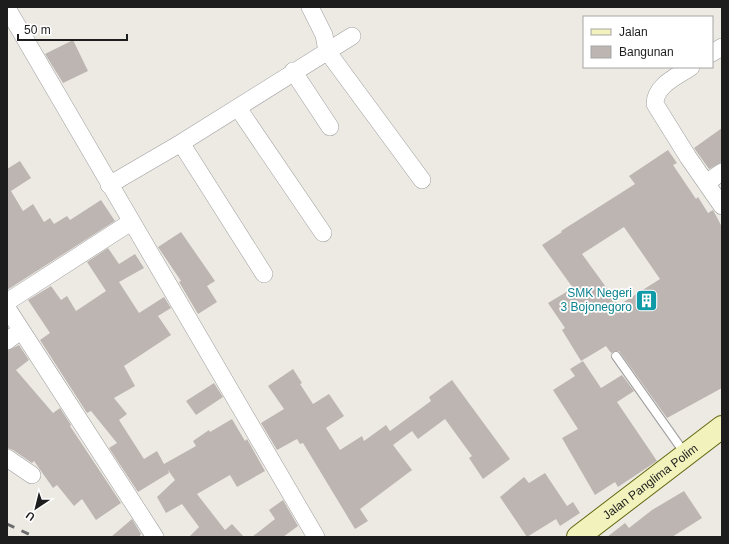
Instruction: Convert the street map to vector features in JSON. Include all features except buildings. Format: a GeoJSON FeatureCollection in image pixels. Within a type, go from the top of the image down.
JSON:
{"type":"FeatureCollection","features":[{"type":"Feature","properties":{"kind":"main road","name":"Jalan Panglima Polim"},"geometry":{"type":"LineString","coordinates":[[589,532],[722,427]]}},
{"type":"Feature","properties":{"kind":"street"},"geometry":{"type":"LineString","coordinates":[[310,7],[324,35],[327,51],[422,180]]}},
{"type":"Feature","properties":{"kind":"street"},"geometry":{"type":"LineString","coordinates":[[7,8],[131,222],[308,534]]}},
{"type":"Feature","properties":{"kind":"street"},"geometry":{"type":"LineString","coordinates":[[109,185],[181,143],[238,108],[293,71],[352,36]]}},
{"type":"Feature","properties":{"kind":"street"},"geometry":{"type":"LineString","coordinates":[[713,53],[722,47]]}},
{"type":"Feature","properties":{"kind":"street"},"geometry":{"type":"LineString","coordinates":[[690,68],[663,86],[657,94],[655,104],[722,206]]}},
{"type":"Feature","properties":{"kind":"street"},"geometry":{"type":"LineString","coordinates":[[293,71],[330,127]]}},
{"type":"Feature","properties":{"kind":"street"},"geometry":{"type":"LineString","coordinates":[[238,108],[323,233]]}},
{"type":"Feature","properties":{"kind":"street"},"geometry":{"type":"LineString","coordinates":[[181,143],[264,274]]}},
{"type":"Feature","properties":{"kind":"street"},"geometry":{"type":"LineString","coordinates":[[706,183],[722,172]]}},
{"type":"Feature","properties":{"kind":"street"},"geometry":{"type":"LineString","coordinates":[[7,302],[131,222]]}},
{"type":"Feature","properties":{"kind":"street"},"geometry":{"type":"LineString","coordinates":[[7,308],[14,336],[155,537]]}},
{"type":"Feature","properties":{"kind":"street"},"geometry":{"type":"LineString","coordinates":[[7,458],[32,475]]}},
{"type":"Feature","properties":{"kind":"lane"},"geometry":{"type":"LineString","coordinates":[[616,356],[687,455]]}},
{"type":"Feature","properties":{"kind":"railway"},"geometry":{"type":"LineString","coordinates":[[7,524],[35,537]]}},
{"type":"Feature","properties":{"kind":"place","name":"SMK Negeri 3 Bojonegoro"},"geometry":{"type":"Point","coordinates":[647,300]}}]}
